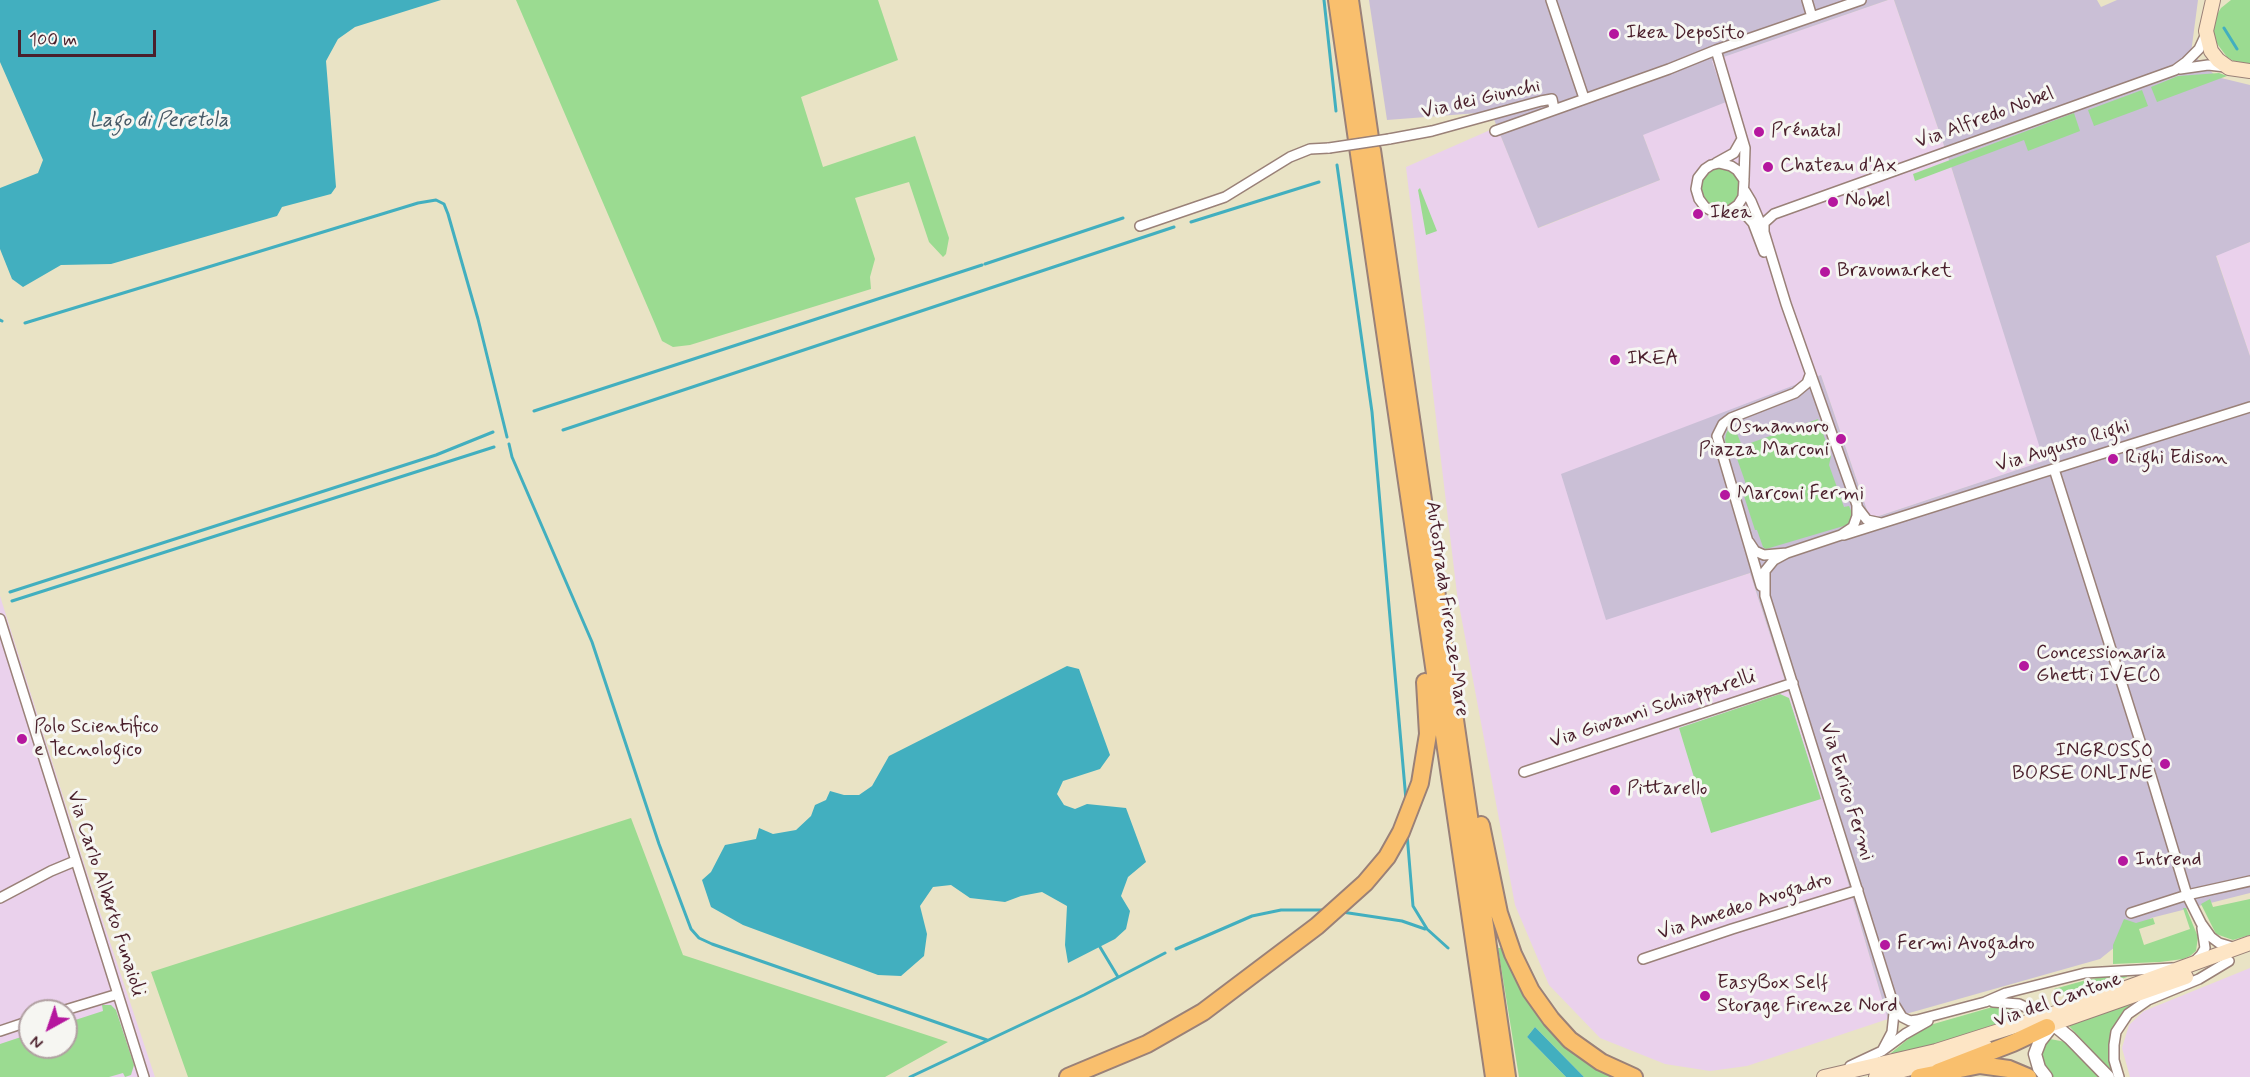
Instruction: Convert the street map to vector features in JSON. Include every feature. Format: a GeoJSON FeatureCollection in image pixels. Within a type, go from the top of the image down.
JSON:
{"type":"FeatureCollection","features":[{"type":"Feature","properties":{"kind":"highway","name":"Autostrada Firenze-Mare"},"geometry":{"type":"LineString","coordinates":[[1337,0],[1364,144],[1450,691],[1507,1077]]}},
{"type":"Feature","properties":{"kind":"highway","name":"Autostrada Firenze-Mare"},"geometry":{"type":"LineString","coordinates":[[1350,0],[1364,144],[1403,462],[1494,1077]]}},
{"type":"Feature","properties":{"kind":"highway"},"geometry":{"type":"LineString","coordinates":[[1068,1077],[1163,1036],[1220,1000],[1327,918],[1365,883],[1387,857],[1401,832],[1416,797],[1424,769],[1428,716],[1403,462]]}},
{"type":"Feature","properties":{"kind":"highway"},"geometry":{"type":"LineString","coordinates":[[1450,691],[1478,811],[1494,895],[1522,974],[1541,1006],[1570,1040],[1601,1062],[1634,1077]]}},
{"type":"Feature","properties":{"kind":"highway"},"geometry":{"type":"LineString","coordinates":[[1919,1077],[2013,1043],[2048,1022]]}},
{"type":"Feature","properties":{"kind":"highway"},"geometry":{"type":"LineString","coordinates":[[1938,1072],[1986,1065],[2009,1069],[2028,1077]]}},
{"type":"Feature","properties":{"kind":"main road"},"geometry":{"type":"LineString","coordinates":[[2220,0],[2211,7],[2206,32],[2208,44],[2213,54],[2229,68],[2250,72]]}},
{"type":"Feature","properties":{"kind":"main road","name":"Via del Cantone"},"geometry":{"type":"LineString","coordinates":[[1876,1077],[1942,1060],[2229,961],[2247,947]]}},
{"type":"Feature","properties":{"kind":"main road","name":"Via del Cantone"},"geometry":{"type":"LineString","coordinates":[[1823,1077],[1917,1056],[2048,1022],[2065,1010],[2247,947]]}},
{"type":"Feature","properties":{"kind":"street"},"geometry":{"type":"LineString","coordinates":[[1551,0],[1584,98]]}},
{"type":"Feature","properties":{"kind":"street"},"geometry":{"type":"LineString","coordinates":[[1807,0],[1812,17]]}},
{"type":"Feature","properties":{"kind":"street","name":"Via dei Giunchi"},"geometry":{"type":"LineString","coordinates":[[1140,226],[1225,197],[1290,157],[1310,149],[1432,131],[1541,100],[1552,99],[1554,109],[1862,0]]}},
{"type":"Feature","properties":{"kind":"street","name":"Via Alfredo Nobel"},"geometry":{"type":"LineString","coordinates":[[2175,70],[2199,49],[2206,32]]}},
{"type":"Feature","properties":{"kind":"street"},"geometry":{"type":"LineString","coordinates":[[1716,50],[1746,152],[1744,186],[1740,203],[1731,210]]}},
{"type":"Feature","properties":{"kind":"street","name":"Via Alfredo Nobel"},"geometry":{"type":"LineString","coordinates":[[1774,214],[2175,70],[2208,65],[2229,68]]}},
{"type":"Feature","properties":{"kind":"street"},"geometry":{"type":"LineString","coordinates":[[1495,131],[1554,109]]}},
{"type":"Feature","properties":{"kind":"street"},"geometry":{"type":"LineString","coordinates":[[1742,139],[1737,150],[1730,156],[1702,172],[1696,189],[1699,200],[1712,211],[1740,211],[1751,220],[1785,304],[1861,514],[1870,522],[1887,522]]}},
{"type":"Feature","properties":{"kind":"street"},"geometry":{"type":"LineString","coordinates":[[1710,166],[1719,164],[1731,166],[1740,173],[1764,232],[1785,304]]}},
{"type":"Feature","properties":{"kind":"street"},"geometry":{"type":"LineString","coordinates":[[1752,201],[1761,209],[1774,214],[1764,223],[1764,232]]}},
{"type":"Feature","properties":{"kind":"street"},"geometry":{"type":"LineString","coordinates":[[1766,596],[1718,436],[1723,424],[1731,418],[1792,394],[1807,383],[1810,375]]}},
{"type":"Feature","properties":{"kind":"street"},"geometry":{"type":"LineString","coordinates":[[1792,394],[1809,394],[1822,407]]}},
{"type":"Feature","properties":{"kind":"street","name":"Via Augusto Righi"},"geometry":{"type":"LineString","coordinates":[[1839,537],[2250,407]]}},
{"type":"Feature","properties":{"kind":"street"},"geometry":{"type":"LineString","coordinates":[[2054,469],[2187,896],[2201,923],[2205,948],[2199,958],[2184,968]]}},
{"type":"Feature","properties":{"kind":"street"},"geometry":{"type":"LineString","coordinates":[[1749,542],[1755,551],[1764,555],[1787,553],[1839,537],[1850,530],[1855,523],[1857,505]]}},
{"type":"Feature","properties":{"kind":"street","name":"Via Enrico Fermi"},"geometry":{"type":"LineString","coordinates":[[1787,553],[1771,563],[1765,571],[1766,596],[1892,999],[1894,1013],[1892,1032],[1882,1052]]}},
{"type":"Feature","properties":{"kind":"street","name":"Via Carlo Alberto Funaioli"},"geometry":{"type":"LineString","coordinates":[[0,619],[144,1077]]}},
{"type":"Feature","properties":{"kind":"street","name":"Via Giovanni Schiapparelli"},"geometry":{"type":"LineString","coordinates":[[1524,772],[1793,683]]}},
{"type":"Feature","properties":{"kind":"street"},"geometry":{"type":"LineString","coordinates":[[0,898],[75,861]]}},
{"type":"Feature","properties":{"kind":"street"},"geometry":{"type":"LineString","coordinates":[[2131,913],[2187,896],[2250,881]]}},
{"type":"Feature","properties":{"kind":"street","name":"Via Amedeo Avogadro"},"geometry":{"type":"LineString","coordinates":[[1643,959],[1858,890]]}},
{"type":"Feature","properties":{"kind":"street"},"geometry":{"type":"LineString","coordinates":[[2201,923],[2219,943],[2236,948],[2247,947]]}},
{"type":"Feature","properties":{"kind":"street"},"geometry":{"type":"LineString","coordinates":[[2119,1077],[2114,1060],[2114,1045],[2116,1032],[2128,1014],[2148,1000],[2199,979],[2229,961]]}},
{"type":"Feature","properties":{"kind":"street","name":"Via del Cantone"},"geometry":{"type":"LineString","coordinates":[[1892,999],[1905,1019],[1910,1021],[1939,1016],[2006,993],[2085,973],[2184,968]]}},
{"type":"Feature","properties":{"kind":"street"},"geometry":{"type":"LineString","coordinates":[[78,1006],[118,993]]}},
{"type":"Feature","properties":{"kind":"street","name":"Via del Cantone"},"geometry":{"type":"LineString","coordinates":[[1985,1002],[2019,1004],[2048,1022]]}},
{"type":"Feature","properties":{"kind":"street","name":"Via del Cantone"},"geometry":{"type":"LineString","coordinates":[[1823,1077],[1882,1052],[1913,1029],[1939,1016]]}},
{"type":"Feature","properties":{"kind":"street"},"geometry":{"type":"LineString","coordinates":[[2046,1077],[2039,1068],[2035,1054],[2048,1022],[2108,1077]]}},
{"type":"Feature","properties":{"kind":"street"},"geometry":{"type":"LineString","coordinates":[[0,1031],[18,1025]]}},
{"type":"Feature","properties":{"kind":"shaded area"},"geometry":{"type":"Polygon","coordinates":[[[1369,0],[1888,0],[1712,61],[1726,102],[1643,135],[1660,180],[1538,228],[1491,112],[1387,120],[1369,0]]]}},
{"type":"Feature","properties":{"kind":"shaded area"},"geometry":{"type":"Polygon","coordinates":[[[1888,0],[1894,0],[1950,163],[2045,461],[1870,519],[1821,375],[1606,619],[1750,573],[1825,804],[1888,1019],[1747,1066],[1710,1071],[1665,1064],[1600,1038],[1549,985],[1515,905],[1457,594],[1406,167],[1497,127],[1539,228],[1660,180],[1643,135],[1711,61],[1888,0]]]}},
{"type":"Feature","properties":{"kind":"shaded area"},"geometry":{"type":"Polygon","coordinates":[[[1894,0],[2097,0],[2101,7],[2117,0],[2198,0],[2191,53],[2217,77],[2250,85],[2250,242],[2216,256],[2250,356],[2250,893],[2151,918],[2100,959],[1888,1019],[1825,804],[1750,573],[1606,620],[1561,474],[1821,375],[1870,519],[2044,461],[1950,163],[1894,0]]]}},
{"type":"Feature","properties":{"kind":"shaded area"},"geometry":{"type":"Polygon","coordinates":[[[2250,242],[2250,356],[2216,255],[2250,242]]]}},
{"type":"Feature","properties":{"kind":"shaded area","name":"Polo Scientifico e Tecnologico"},"geometry":{"type":"Polygon","coordinates":[[[0,596],[90,882],[155,1077],[0,1077],[0,596]]]}},
{"type":"Feature","properties":{"kind":"shaded area"},"geometry":{"type":"Polygon","coordinates":[[[2250,968],[2250,1077],[2130,1077],[2122,1048],[2129,1025],[2144,1011],[2250,968]]]}},
{"type":"Feature","properties":{"kind":"green space"},"geometry":{"type":"Polygon","coordinates":[[[516,0],[878,0],[898,60],[801,97],[823,167],[915,136],[949,238],[946,254],[943,257],[929,242],[909,182],[855,198],[875,259],[870,277],[871,289],[690,345],[673,347],[662,341],[516,0]]]}},
{"type":"Feature","properties":{"kind":"green space"},"geometry":{"type":"Polygon","coordinates":[[[2231,0],[2250,0],[2250,65],[2235,62],[2227,57],[2215,41],[2213,31],[2216,16],[2221,8],[2231,0]]]}},
{"type":"Feature","properties":{"kind":"green space"},"geometry":{"type":"Polygon","coordinates":[[[2219,73],[2227,76],[2157,102],[2151,87],[2178,76],[2219,73]]]}},
{"type":"Feature","properties":{"kind":"green space"},"geometry":{"type":"Polygon","coordinates":[[[2142,90],[2148,106],[2094,126],[2088,110],[2142,90]]]}},
{"type":"Feature","properties":{"kind":"green space"},"geometry":{"type":"Polygon","coordinates":[[[2074,113],[2080,131],[2028,151],[2024,140],[1915,181],[1913,174],[2074,113]]]}},
{"type":"Feature","properties":{"kind":"green space"},"geometry":{"type":"Polygon","coordinates":[[[1720,168],[1734,174],[1740,188],[1734,202],[1720,208],[1706,202],[1700,188],[1706,174],[1720,168]]]}},
{"type":"Feature","properties":{"kind":"green space"},"geometry":{"type":"Polygon","coordinates":[[[1420,188],[1437,231],[1426,235],[1418,190],[1420,188]]]}},
{"type":"Feature","properties":{"kind":"green space"},"geometry":{"type":"Polygon","coordinates":[[[1818,419],[1831,456],[1829,465],[1844,507],[1849,506],[1852,513],[1850,521],[1847,525],[1766,549],[1755,530],[1744,496],[1748,490],[1734,450],[1728,451],[1726,434],[1729,428],[1734,426],[1742,446],[1818,419]]]}},
{"type":"Feature","properties":{"kind":"green space"},"geometry":{"type":"Polygon","coordinates":[[[1780,694],[1789,698],[1821,799],[1711,833],[1679,728],[1780,694]]]}},
{"type":"Feature","properties":{"kind":"green space"},"geometry":{"type":"Polygon","coordinates":[[[631,818],[683,955],[948,1042],[885,1077],[188,1077],[151,972],[631,818]]]}},
{"type":"Feature","properties":{"kind":"green space"},"geometry":{"type":"Polygon","coordinates":[[[2210,899],[2213,907],[2250,899],[2250,935],[2233,940],[2216,934],[2201,904],[2210,899]]]}},
{"type":"Feature","properties":{"kind":"green space"},"geometry":{"type":"Polygon","coordinates":[[[2183,908],[2186,908],[2198,937],[2196,951],[2190,956],[2160,962],[2113,964],[2113,945],[2124,919],[2136,923],[2153,918],[2155,924],[2139,929],[2144,945],[2190,929],[2183,908]]]}},
{"type":"Feature","properties":{"kind":"green space"},"geometry":{"type":"Polygon","coordinates":[[[1498,948],[1503,948],[1530,999],[1620,1077],[1584,1077],[1535,1027],[1527,1037],[1566,1077],[1519,1077],[1498,948]]]}},
{"type":"Feature","properties":{"kind":"green space"},"geometry":{"type":"Polygon","coordinates":[[[2128,974],[2127,977],[2068,998],[2066,995],[2059,996],[2054,989],[2090,979],[2128,974]]]}},
{"type":"Feature","properties":{"kind":"green space"},"geometry":{"type":"Polygon","coordinates":[[[2134,1001],[2135,1003],[2120,1018],[2113,1031],[2111,1071],[2068,1025],[2134,1001]]]}},
{"type":"Feature","properties":{"kind":"green space"},"geometry":{"type":"Polygon","coordinates":[[[102,1005],[111,1005],[116,1010],[134,1065],[131,1075],[125,1077],[123,1073],[109,1077],[0,1077],[0,1044],[18,1038],[18,1059],[78,1059],[78,1019],[103,1011],[102,1005]]]}},
{"type":"Feature","properties":{"kind":"green space"},"geometry":{"type":"Polygon","coordinates":[[[1996,1006],[2016,1010],[2019,1016],[1934,1045],[1892,1055],[1891,1053],[1923,1027],[1996,1006]]]}},
{"type":"Feature","properties":{"kind":"green space"},"geometry":{"type":"Polygon","coordinates":[[[2050,1039],[2066,1042],[2100,1077],[2053,1077],[2043,1066],[2040,1047],[2050,1039]]]}},
{"type":"Feature","properties":{"kind":"water","name":"Lago di Peretola"},"geometry":{"type":"Polygon","coordinates":[[[0,0],[441,0],[355,27],[338,39],[326,61],[336,187],[331,194],[282,207],[277,216],[111,264],[61,265],[23,287],[12,279],[0,249],[0,188],[38,173],[43,160],[0,62],[0,0]]]}},
{"type":"Feature","properties":{"kind":"water"},"geometry":{"type":"Polygon","coordinates":[[[1067,666],[1079,669],[1110,755],[1100,769],[1063,781],[1057,794],[1064,805],[1075,809],[1087,804],[1126,808],[1146,862],[1128,877],[1121,896],[1130,911],[1126,929],[1115,939],[1068,963],[1065,945],[1067,906],[1042,892],[1005,902],[970,898],[951,885],[933,887],[920,906],[927,934],[924,956],[901,976],[878,975],[743,925],[711,907],[702,880],[711,872],[725,845],[756,839],[759,828],[773,834],[796,830],[811,816],[815,805],[826,800],[830,791],[844,795],[859,795],[872,786],[889,756],[1067,666]]]}},
{"type":"Feature","properties":{"kind":"water"},"geometry":{"type":"Polygon","coordinates":[[[1535,1027],[1584,1077],[1566,1077],[1527,1037],[1535,1027]]]}},
{"type":"Feature","properties":{"kind":"waterway"},"geometry":{"type":"LineString","coordinates":[[1324,0],[1336,111]]}},
{"type":"Feature","properties":{"kind":"waterway"},"geometry":{"type":"LineString","coordinates":[[2224,28],[2237,49]]}},
{"type":"Feature","properties":{"kind":"waterway"},"geometry":{"type":"LineString","coordinates":[[1337,165],[1372,412],[1406,800]]}},
{"type":"Feature","properties":{"kind":"waterway"},"geometry":{"type":"LineString","coordinates":[[1191,222],[1319,182]]}},
{"type":"Feature","properties":{"kind":"waterway"},"geometry":{"type":"LineString","coordinates":[[25,323],[418,203],[436,200],[444,204],[448,214],[478,319],[507,437]]}},
{"type":"Feature","properties":{"kind":"waterway"},"geometry":{"type":"LineString","coordinates":[[985,264],[1123,218]]}},
{"type":"Feature","properties":{"kind":"waterway"},"geometry":{"type":"LineString","coordinates":[[563,430],[1174,227]]}},
{"type":"Feature","properties":{"kind":"waterway"},"geometry":{"type":"LineString","coordinates":[[534,411],[982,265]]}},
{"type":"Feature","properties":{"kind":"waterway"},"geometry":{"type":"LineString","coordinates":[[10,592],[436,455],[493,432]]}},
{"type":"Feature","properties":{"kind":"waterway"},"geometry":{"type":"LineString","coordinates":[[509,444],[512,457],[592,642],[659,844],[691,929],[699,938],[712,944],[987,1040]]}},
{"type":"Feature","properties":{"kind":"waterway"},"geometry":{"type":"LineString","coordinates":[[12,601],[494,447]]}},
{"type":"Feature","properties":{"kind":"waterway"},"geometry":{"type":"LineString","coordinates":[[1407,834],[1413,906],[1427,929],[1448,948]]}},
{"type":"Feature","properties":{"kind":"waterway"},"geometry":{"type":"LineString","coordinates":[[1176,949],[1252,916],[1281,910],[1326,910]]}},
{"type":"Feature","properties":{"kind":"waterway"},"geometry":{"type":"LineString","coordinates":[[1342,912],[1402,921],[1425,929]]}},
{"type":"Feature","properties":{"kind":"waterway"},"geometry":{"type":"LineString","coordinates":[[1100,947],[1118,977]]}},
{"type":"Feature","properties":{"kind":"waterway"},"geometry":{"type":"LineString","coordinates":[[910,1077],[1084,995],[1165,953]]}},
{"type":"Feature","properties":{"kind":"place","name":"Ikea Deposito"},"geometry":{"type":"Point","coordinates":[1614,34]}},
{"type":"Feature","properties":{"kind":"place","name":"Prénatal"},"geometry":{"type":"Point","coordinates":[1759,132]}},
{"type":"Feature","properties":{"kind":"place","name":"Chateau d'Ax"},"geometry":{"type":"Point","coordinates":[1768,167]}},
{"type":"Feature","properties":{"kind":"place","name":"Nobel"},"geometry":{"type":"Point","coordinates":[1833,202]}},
{"type":"Feature","properties":{"kind":"place","name":"Ikea"},"geometry":{"type":"Point","coordinates":[1698,214]}},
{"type":"Feature","properties":{"kind":"place","name":"Bravomarket"},"geometry":{"type":"Point","coordinates":[1825,272]}},
{"type":"Feature","properties":{"kind":"place","name":"IKEA"},"geometry":{"type":"Point","coordinates":[1615,360]}},
{"type":"Feature","properties":{"kind":"place","name":"Osmannoro Piazza Marconi"},"geometry":{"type":"Point","coordinates":[1841,439]}},
{"type":"Feature","properties":{"kind":"place","name":"Righi Edison"},"geometry":{"type":"Point","coordinates":[2113,459]}},
{"type":"Feature","properties":{"kind":"place","name":"Marconi Fermi"},"geometry":{"type":"Point","coordinates":[1725,495]}},
{"type":"Feature","properties":{"kind":"place","name":"Concessionaria Ghetti IVECO"},"geometry":{"type":"Point","coordinates":[2024,666]}},
{"type":"Feature","properties":{"kind":"place","name":"Polo Scientifico e Tecnologico"},"geometry":{"type":"Point","coordinates":[22,739]}},
{"type":"Feature","properties":{"kind":"place","name":"INGROSSO BORSE ONLINE"},"geometry":{"type":"Point","coordinates":[2165,764]}},
{"type":"Feature","properties":{"kind":"place","name":"Pittarello"},"geometry":{"type":"Point","coordinates":[1615,790]}},
{"type":"Feature","properties":{"kind":"place","name":"Intrend"},"geometry":{"type":"Point","coordinates":[2123,861]}},
{"type":"Feature","properties":{"kind":"place","name":"Fermi Avogadro"},"geometry":{"type":"Point","coordinates":[1885,945]}},
{"type":"Feature","properties":{"kind":"place","name":"EasyBox Self Storage Firenze Nord"},"geometry":{"type":"Point","coordinates":[1705,996]}}]}
